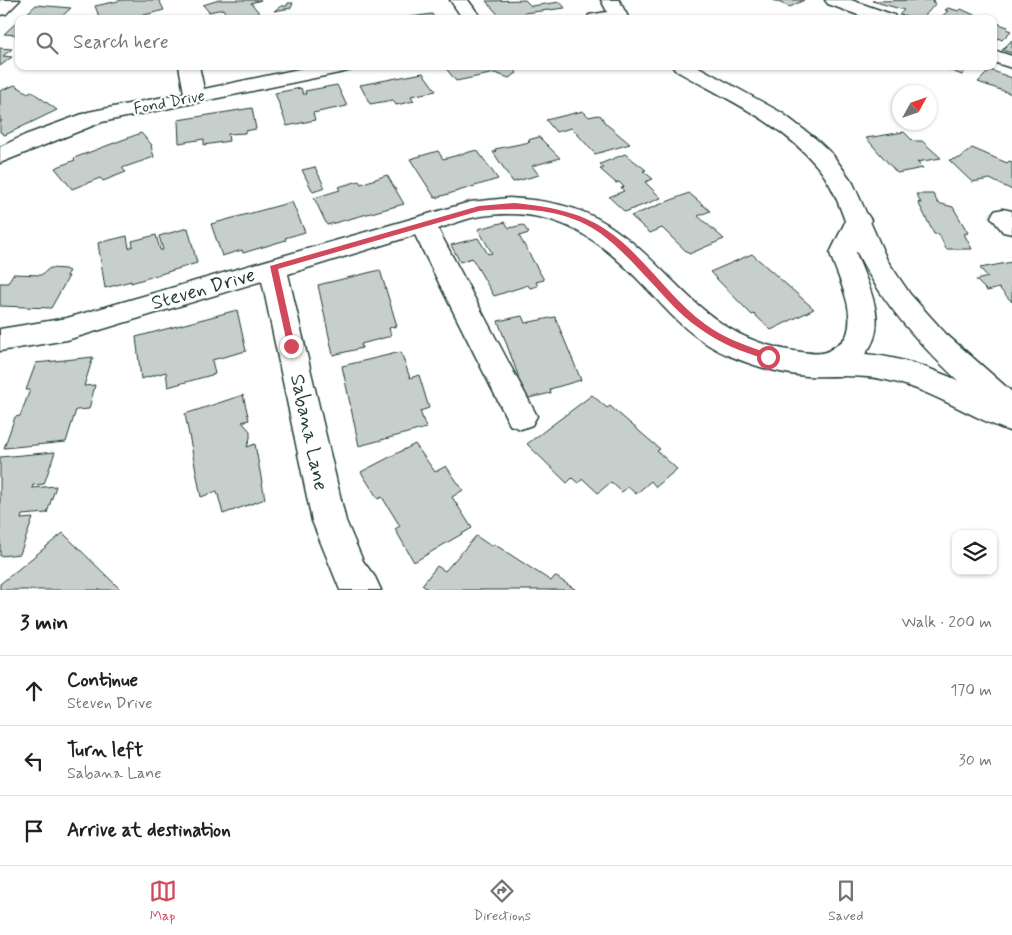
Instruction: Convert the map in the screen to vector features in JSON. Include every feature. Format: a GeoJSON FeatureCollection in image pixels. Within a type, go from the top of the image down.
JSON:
{"type":"FeatureCollection","features":[{"type":"Feature","properties":{"kind":"street"},"geometry":{"type":"LineString","coordinates":[[0,10],[11,0]]}},
{"type":"Feature","properties":{"kind":"street"},"geometry":{"type":"LineString","coordinates":[[460,0],[470,15]]}},
{"type":"Feature","properties":{"kind":"street"},"geometry":{"type":"LineString","coordinates":[[834,0],[876,15]]}},
{"type":"Feature","properties":{"kind":"street"},"geometry":{"type":"LineString","coordinates":[[997,57],[1012,62]]}},
{"type":"Feature","properties":{"kind":"street"},"geometry":{"type":"LineString","coordinates":[[190,70],[195,96]]}},
{"type":"Feature","properties":{"kind":"street","name":"Fond Drive"},"geometry":{"type":"LineString","coordinates":[[0,156],[96,116],[324,70]]}},
{"type":"Feature","properties":{"kind":"street"},"geometry":{"type":"LineString","coordinates":[[690,70],[765,110],[798,134],[824,159],[848,191],[874,261],[908,309],[934,340],[1012,410]]}},
{"type":"Feature","properties":{"kind":"street","name":"Steven Drive"},"geometry":{"type":"LineString","coordinates":[[0,340],[67,329],[479,208],[514,205],[543,208],[574,217],[602,230],[626,251],[679,307],[701,326],[724,341],[768,357],[805,364],[865,366],[902,372],[1012,419]]}},
{"type":"Feature","properties":{"kind":"street"},"geometry":{"type":"LineString","coordinates":[[830,364],[858,342],[864,330],[860,300],[843,253],[858,220]]}},
{"type":"Feature","properties":{"kind":"street"},"geometry":{"type":"LineString","coordinates":[[423,225],[521,416]]}},
{"type":"Feature","properties":{"kind":"street","name":"Sabana Lane"},"geometry":{"type":"LineString","coordinates":[[273,268],[329,520],[349,572],[362,590]]}},
{"type":"Feature","properties":{"kind":"building"},"geometry":{"type":"Polygon","coordinates":[[[123,0],[159,0],[164,10],[145,15],[98,15],[95,6],[123,0]]]}},
{"type":"Feature","properties":{"kind":"building"},"geometry":{"type":"Polygon","coordinates":[[[219,0],[261,0],[251,3],[261,15],[227,15],[223,9],[209,12],[203,5],[219,0]]]}},
{"type":"Feature","properties":{"kind":"building"},"geometry":{"type":"Polygon","coordinates":[[[525,0],[531,6],[560,2],[565,8],[524,13],[525,15],[498,15],[486,1],[525,0]]]}},
{"type":"Feature","properties":{"kind":"building"},"geometry":{"type":"Polygon","coordinates":[[[773,0],[804,0],[790,7],[773,0]]]}},
{"type":"Feature","properties":{"kind":"building"},"geometry":{"type":"Polygon","coordinates":[[[935,0],[932,2],[936,3],[926,15],[899,15],[904,10],[872,1],[935,0]]]}},
{"type":"Feature","properties":{"kind":"building"},"geometry":{"type":"Polygon","coordinates":[[[288,3],[293,3],[291,8],[274,11],[281,6],[287,6],[288,3]]]}},
{"type":"Feature","properties":{"kind":"building"},"geometry":{"type":"Polygon","coordinates":[[[36,5],[71,8],[63,15],[25,15],[36,5]]]}},
{"type":"Feature","properties":{"kind":"building"},"geometry":{"type":"Polygon","coordinates":[[[948,8],[959,11],[961,9],[974,15],[944,15],[948,11],[945,10],[948,8]]]}},
{"type":"Feature","properties":{"kind":"building"},"geometry":{"type":"Polygon","coordinates":[[[997,23],[1008,27],[1006,29],[1011,31],[1002,40],[998,38],[997,23]]]}},
{"type":"Feature","properties":{"kind":"building"},"geometry":{"type":"Polygon","coordinates":[[[15,24],[15,35],[4,34],[15,24]]]}},
{"type":"Feature","properties":{"kind":"building"},"geometry":{"type":"Polygon","coordinates":[[[1012,40],[1012,53],[1002,50],[1012,40]]]}},
{"type":"Feature","properties":{"kind":"building"},"geometry":{"type":"Polygon","coordinates":[[[0,48],[12,49],[3,56],[12,57],[0,66],[0,48]]]}},
{"type":"Feature","properties":{"kind":"building"},"geometry":{"type":"Polygon","coordinates":[[[447,70],[515,70],[517,73],[509,78],[495,73],[456,81],[447,70]]]}},
{"type":"Feature","properties":{"kind":"building"},"geometry":{"type":"Polygon","coordinates":[[[949,70],[966,70],[962,75],[949,70]]]}},
{"type":"Feature","properties":{"kind":"building"},"geometry":{"type":"Polygon","coordinates":[[[990,70],[1012,78],[1012,94],[978,82],[990,70]]]}},
{"type":"Feature","properties":{"kind":"building"},"geometry":{"type":"Polygon","coordinates":[[[423,73],[436,91],[411,96],[414,101],[396,105],[393,100],[370,104],[360,85],[423,73]]]}},
{"type":"Feature","properties":{"kind":"building"},"geometry":{"type":"Polygon","coordinates":[[[15,85],[28,93],[31,91],[57,110],[5,135],[0,132],[0,122],[2,121],[0,120],[0,91],[15,85]]]}},
{"type":"Feature","properties":{"kind":"building"},"geometry":{"type":"Polygon","coordinates":[[[337,85],[347,106],[313,113],[315,120],[287,126],[275,93],[301,88],[303,94],[306,94],[305,91],[337,85]]]}},
{"type":"Feature","properties":{"kind":"building"},"geometry":{"type":"Polygon","coordinates":[[[252,108],[256,129],[245,131],[245,133],[228,134],[229,141],[204,145],[204,139],[179,143],[178,120],[252,108]]]}},
{"type":"Feature","properties":{"kind":"building"},"geometry":{"type":"Polygon","coordinates":[[[583,111],[589,117],[601,116],[605,123],[630,144],[595,154],[572,128],[556,132],[546,120],[583,111]]]}},
{"type":"Feature","properties":{"kind":"building"},"geometry":{"type":"Polygon","coordinates":[[[904,132],[913,141],[922,141],[941,158],[917,162],[923,168],[897,173],[866,138],[904,132]]]}},
{"type":"Feature","properties":{"kind":"building"},"geometry":{"type":"Polygon","coordinates":[[[141,133],[152,145],[154,157],[122,168],[126,172],[103,181],[100,178],[72,189],[55,168],[75,160],[74,158],[141,133]]]}},
{"type":"Feature","properties":{"kind":"building"},"geometry":{"type":"Polygon","coordinates":[[[539,137],[560,158],[532,166],[539,175],[513,182],[493,152],[496,151],[495,149],[530,142],[528,140],[539,137]]]}},
{"type":"Feature","properties":{"kind":"building"},"geometry":{"type":"Polygon","coordinates":[[[972,148],[1007,163],[1009,161],[1012,162],[1012,190],[990,179],[972,182],[949,160],[960,158],[972,148]]]}},
{"type":"Feature","properties":{"kind":"building"},"geometry":{"type":"Polygon","coordinates":[[[477,150],[498,179],[435,198],[410,159],[438,151],[443,159],[477,150]]]}},
{"type":"Feature","properties":{"kind":"building"},"geometry":{"type":"Polygon","coordinates":[[[625,154],[646,170],[643,171],[653,179],[645,182],[661,198],[625,212],[609,197],[624,191],[621,188],[624,187],[619,182],[616,183],[600,169],[604,168],[600,164],[625,154]]]}},
{"type":"Feature","properties":{"kind":"building"},"geometry":{"type":"Polygon","coordinates":[[[315,167],[325,188],[313,192],[302,170],[315,167]]]}},
{"type":"Feature","properties":{"kind":"building"},"geometry":{"type":"Polygon","coordinates":[[[387,175],[404,204],[327,225],[314,198],[340,190],[338,187],[359,181],[361,184],[387,175]]]}},
{"type":"Feature","properties":{"kind":"building"},"geometry":{"type":"Polygon","coordinates":[[[689,193],[710,211],[698,216],[724,239],[689,254],[662,228],[650,233],[631,216],[689,193]]]}},
{"type":"Feature","properties":{"kind":"building"},"geometry":{"type":"Polygon","coordinates":[[[916,194],[933,194],[938,203],[953,207],[968,233],[964,234],[972,249],[946,249],[939,234],[934,234],[916,194]]]}},
{"type":"Feature","properties":{"kind":"building"},"geometry":{"type":"Polygon","coordinates":[[[292,202],[305,232],[243,253],[242,250],[222,256],[211,224],[292,202]]]}},
{"type":"Feature","properties":{"kind":"building"},"geometry":{"type":"Polygon","coordinates":[[[505,222],[509,228],[523,225],[529,233],[519,236],[544,280],[536,282],[538,286],[530,288],[528,285],[494,296],[472,258],[460,262],[451,245],[478,238],[488,254],[492,253],[478,229],[505,222]]]}},
{"type":"Feature","properties":{"kind":"building"},"geometry":{"type":"Polygon","coordinates":[[[188,228],[197,263],[131,283],[131,281],[105,288],[98,243],[127,236],[129,248],[133,246],[132,241],[156,235],[160,250],[163,250],[159,236],[188,228]]]}},
{"type":"Feature","properties":{"kind":"building"},"geometry":{"type":"Polygon","coordinates":[[[752,254],[814,309],[771,330],[754,314],[752,315],[710,272],[752,254]]]}},
{"type":"Feature","properties":{"kind":"building"},"geometry":{"type":"Polygon","coordinates":[[[1012,262],[1012,302],[999,288],[987,291],[976,280],[988,277],[980,268],[1012,262]]]}},
{"type":"Feature","properties":{"kind":"building"},"geometry":{"type":"Polygon","coordinates":[[[50,268],[69,271],[66,276],[69,276],[51,308],[0,306],[0,283],[8,283],[13,274],[41,275],[50,268]]]}},
{"type":"Feature","properties":{"kind":"building"},"geometry":{"type":"Polygon","coordinates":[[[380,270],[397,326],[389,328],[391,336],[361,344],[362,348],[333,355],[318,285],[380,270]]]}},
{"type":"Feature","properties":{"kind":"building"},"geometry":{"type":"Polygon","coordinates":[[[237,310],[246,351],[212,360],[215,374],[168,387],[166,372],[141,379],[136,337],[237,310]]]}},
{"type":"Feature","properties":{"kind":"building"},"geometry":{"type":"Polygon","coordinates":[[[522,316],[525,323],[555,317],[581,380],[550,389],[551,393],[520,400],[518,375],[498,321],[522,316]]]}},
{"type":"Feature","properties":{"kind":"building"},"geometry":{"type":"Polygon","coordinates":[[[401,352],[410,378],[419,375],[429,408],[420,411],[426,428],[359,446],[342,366],[401,352]]]}},
{"type":"Feature","properties":{"kind":"building"},"geometry":{"type":"Polygon","coordinates":[[[93,357],[84,386],[95,385],[89,409],[76,410],[66,442],[4,448],[15,417],[20,416],[30,390],[26,390],[36,363],[93,357]]]}},
{"type":"Feature","properties":{"kind":"building"},"geometry":{"type":"Polygon","coordinates":[[[243,395],[249,420],[242,422],[250,431],[247,447],[255,444],[265,499],[223,514],[217,491],[201,497],[185,414],[243,395]]]}},
{"type":"Feature","properties":{"kind":"building"},"geometry":{"type":"Polygon","coordinates":[[[592,395],[607,408],[610,406],[660,449],[657,451],[677,469],[656,487],[651,481],[636,494],[628,487],[622,492],[611,482],[598,493],[583,479],[578,483],[572,478],[567,483],[527,444],[592,395]]]}},
{"type":"Feature","properties":{"kind":"building"},"geometry":{"type":"Polygon","coordinates":[[[415,444],[435,472],[446,466],[463,490],[452,497],[472,528],[414,562],[395,529],[400,526],[382,497],[378,499],[361,472],[415,444]]]}},
{"type":"Feature","properties":{"kind":"building"},"geometry":{"type":"Polygon","coordinates":[[[55,452],[44,484],[33,485],[32,488],[56,486],[47,513],[22,515],[21,519],[33,518],[20,554],[0,556],[0,457],[55,452]]]}},
{"type":"Feature","properties":{"kind":"building"},"geometry":{"type":"Polygon","coordinates":[[[63,533],[121,590],[0,590],[0,584],[63,533]]]}},
{"type":"Feature","properties":{"kind":"building"},"geometry":{"type":"Polygon","coordinates":[[[476,536],[491,546],[494,544],[551,581],[555,576],[576,590],[429,590],[422,585],[437,566],[445,571],[476,536]]]}},
{"type":"Feature","properties":{"kind":"route"},"geometry":{"type":"LineString","coordinates":[[291,346],[273,268],[479,208],[514,205],[543,208],[574,217],[602,230],[626,251],[679,307],[701,326],[724,341],[768,357]]}}]}
